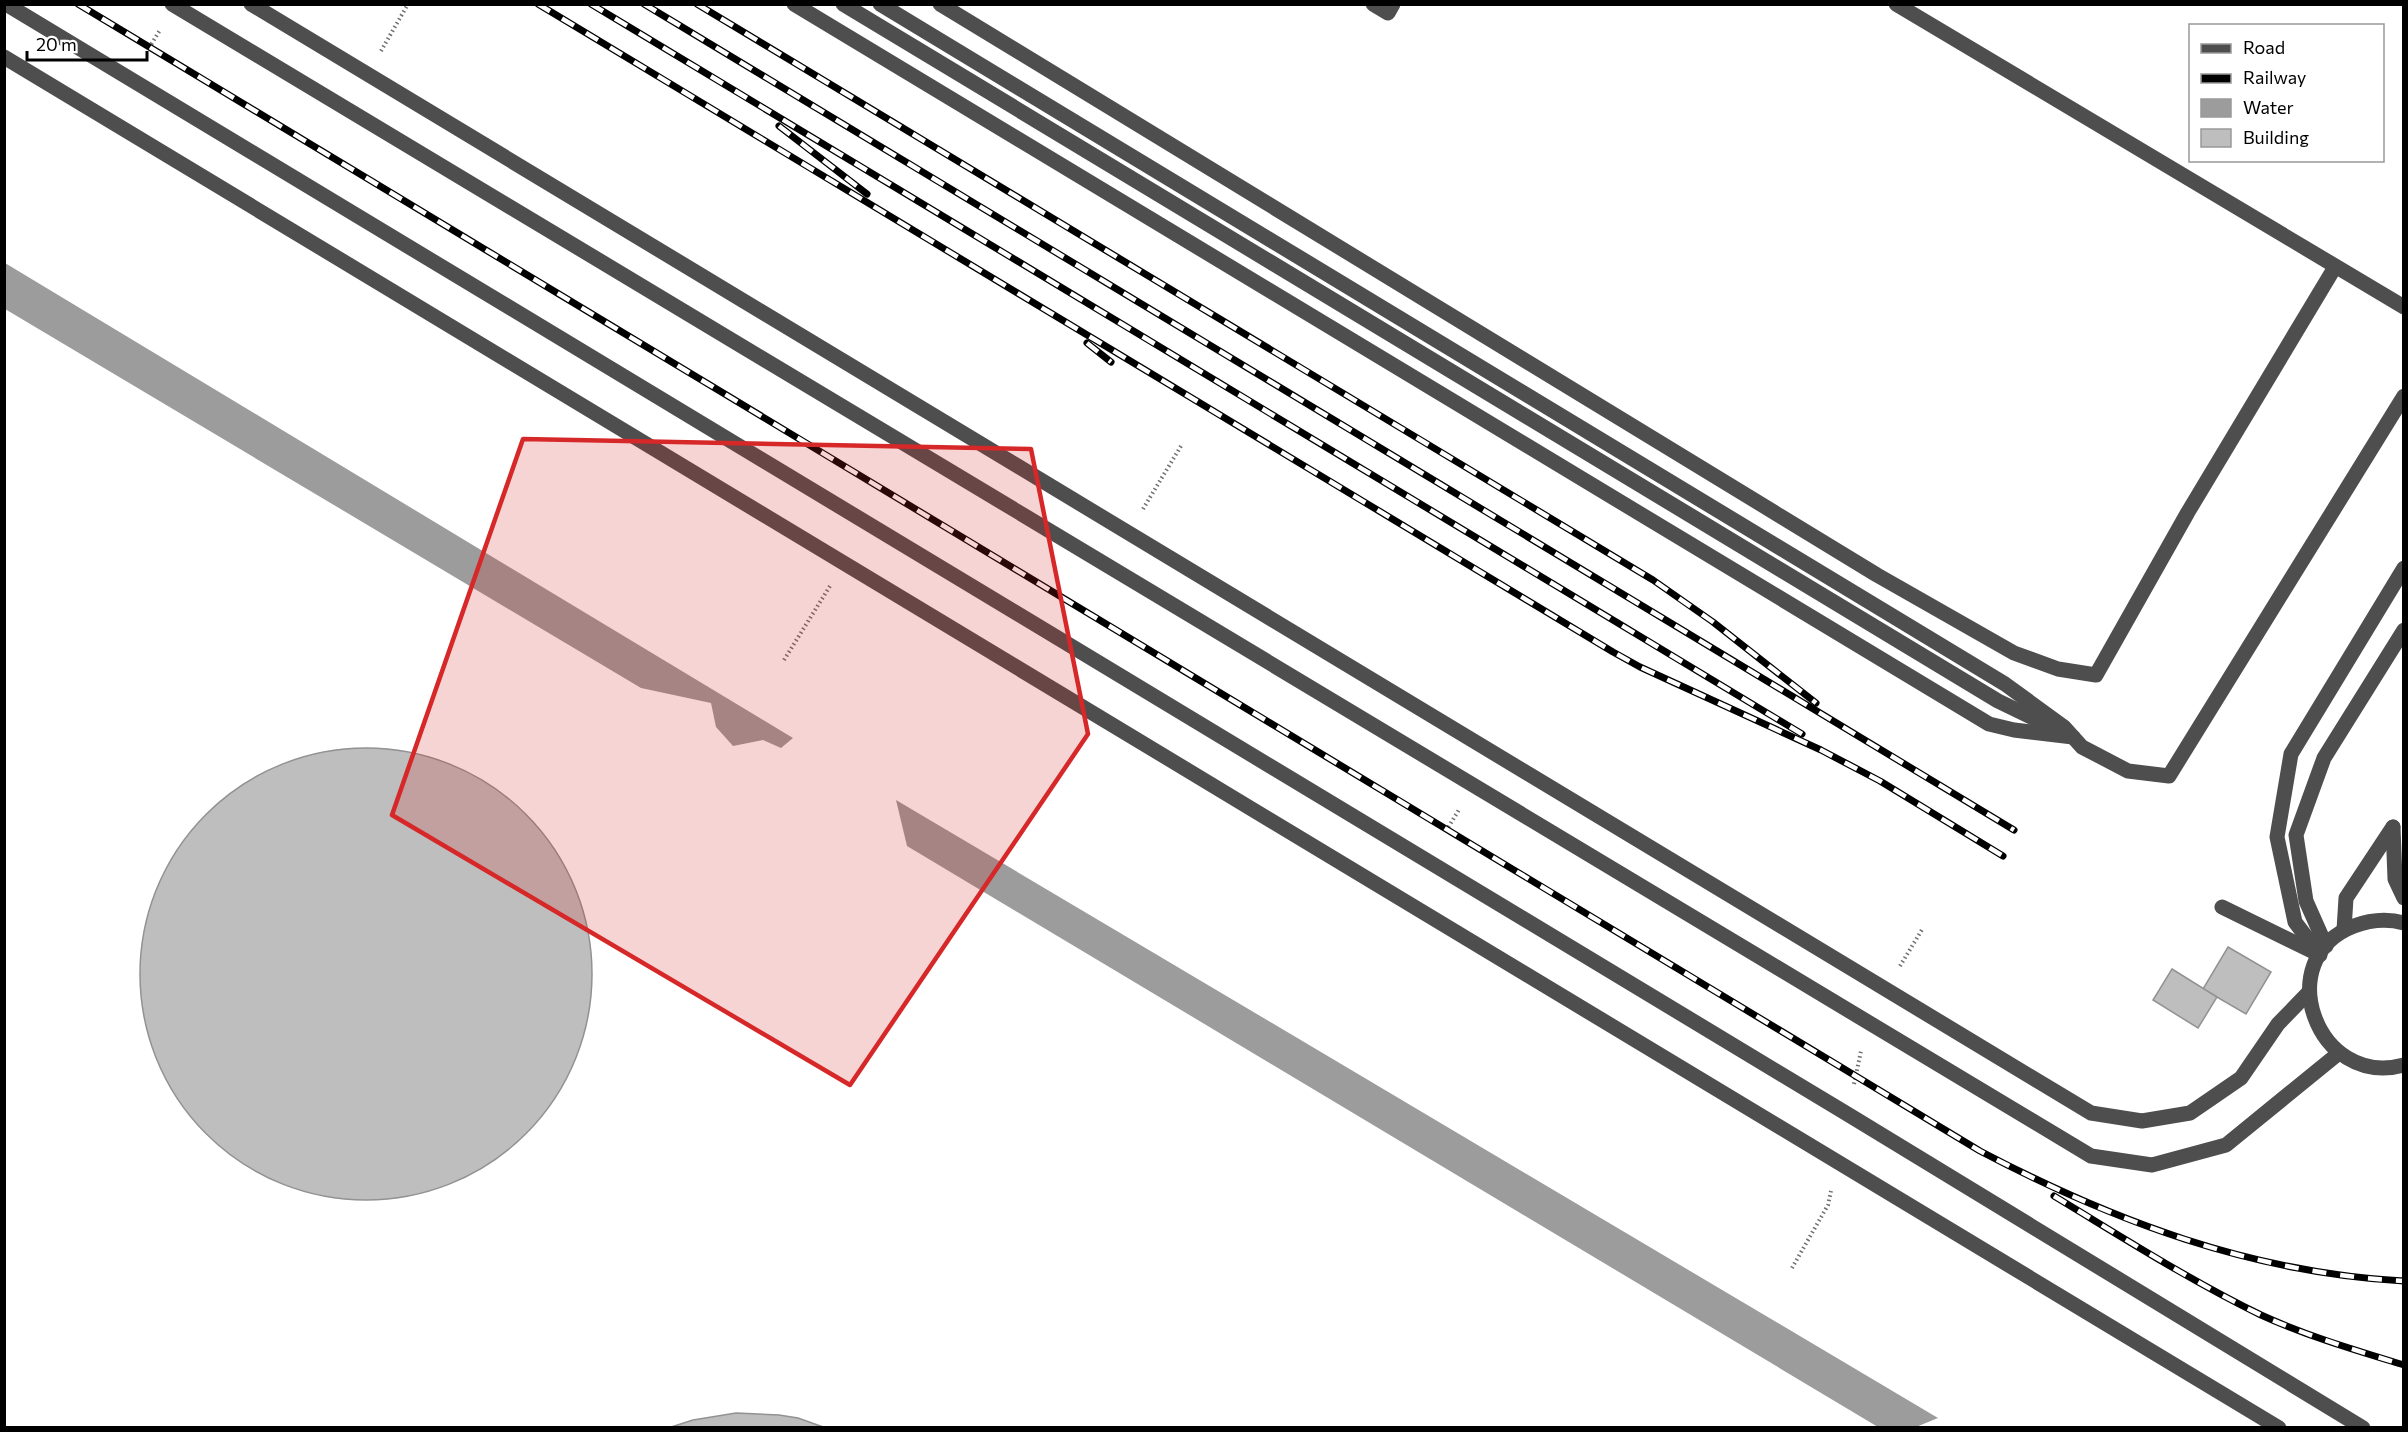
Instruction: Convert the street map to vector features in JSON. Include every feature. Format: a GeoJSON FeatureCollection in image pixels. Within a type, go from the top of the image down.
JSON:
{"type":"FeatureCollection","features":[{"type":"Feature","properties":{"kind":"street"},"geometry":{"type":"LineString","coordinates":[[6,4],[1859,1121],[2363,1428]]}},
{"type":"Feature","properties":{"kind":"street"},"geometry":{"type":"LineString","coordinates":[[172,4],[2091,1156],[2152,1165],[2226,1145],[2339,1053]]}},
{"type":"Feature","properties":{"kind":"street"},"geometry":{"type":"LineString","coordinates":[[251,4],[2091,1113],[2142,1121],[2190,1113],[2241,1078],[2278,1024],[2309,992]]}},
{"type":"Feature","properties":{"kind":"street"},"geometry":{"type":"LineString","coordinates":[[794,4],[1989,724],[2014,730],[2073,737]]}},
{"type":"Feature","properties":{"kind":"street"},"geometry":{"type":"LineString","coordinates":[[843,4],[1988,695],[2073,737]]}},
{"type":"Feature","properties":{"kind":"street"},"geometry":{"type":"LineString","coordinates":[[880,4],[2005,684],[2064,727],[2082,747],[2128,771],[2169,776],[2403,396]]}},
{"type":"Feature","properties":{"kind":"street"},"geometry":{"type":"LineString","coordinates":[[940,4],[1877,575],[2014,653],[2058,669],[2096,675],[2188,512],[2335,267]]}},
{"type":"Feature","properties":{"kind":"street"},"geometry":{"type":"LineString","coordinates":[[1373,4],[1388,14],[1393,4]]}},
{"type":"Feature","properties":{"kind":"street"},"geometry":{"type":"LineString","coordinates":[[1896,4],[2403,307]]}},
{"type":"Feature","properties":{"kind":"street"},"geometry":{"type":"LineString","coordinates":[[4,57],[2279,1428]]}},
{"type":"Feature","properties":{"kind":"street"},"geometry":{"type":"LineString","coordinates":[[2323,951],[2295,922],[2277,837],[2291,754],[2403,568]]}},
{"type":"Feature","properties":{"kind":"street"},"geometry":{"type":"LineString","coordinates":[[2323,951],[2306,901],[2296,836],[2324,758],[2403,630]]}},
{"type":"Feature","properties":{"kind":"street"},"geometry":{"type":"LineString","coordinates":[[2344,930],[2346,898],[2393,827],[2395,879],[2403,898]]}},
{"type":"Feature","properties":{"kind":"street"},"geometry":{"type":"LineString","coordinates":[[2222,906],[2323,951]]}},
{"type":"Feature","properties":{"kind":"street"},"geometry":{"type":"LineString","coordinates":[[2400,1071],[2355,1063],[2339,1053],[2323,1036],[2312,1016],[2309,992],[2312,973],[2323,951],[2344,930],[2368,921],[2392,919],[2403,922]]}},
{"type":"Feature","properties":{"kind":"highlighted area"},"geometry":{"type":"Polygon","coordinates":[[[523,439],[1031,449],[1088,734],[850,1085],[392,815],[523,439]]]}},
{"type":"Feature","properties":{"kind":"water"},"geometry":{"type":"Polygon","coordinates":[[[5,263],[793,738],[781,748],[763,740],[733,746],[716,727],[711,703],[641,688],[5,309],[5,263]]]}},
{"type":"Feature","properties":{"kind":"water"},"geometry":{"type":"Polygon","coordinates":[[[896,800],[1938,1418],[1916,1427],[1878,1427],[907,846],[896,800]]]}},
{"type":"Feature","properties":{"kind":"building"},"geometry":{"type":"Polygon","coordinates":[[[366,748],[410,752],[452,765],[492,786],[526,814],[554,848],[575,888],[588,930],[592,974],[588,1018],[575,1060],[554,1100],[526,1134],[492,1162],[452,1183],[410,1196],[366,1200],[322,1196],[280,1183],[240,1162],[206,1134],[178,1100],[157,1060],[144,1018],[140,974],[144,930],[157,888],[178,848],[206,814],[240,786],[280,765],[322,752],[366,748]]]}},
{"type":"Feature","properties":{"kind":"building"},"geometry":{"type":"Polygon","coordinates":[[[2228,947],[2271,972],[2246,1014],[2203,989],[2228,947]]]}},
{"type":"Feature","properties":{"kind":"building"},"geometry":{"type":"Polygon","coordinates":[[[2172,969],[2217,997],[2198,1028],[2153,1000],[2172,969]]]}},
{"type":"Feature","properties":{"kind":"building"},"geometry":{"type":"Polygon","coordinates":[[[736,1413],[798,1418],[826,1428],[668,1428],[693,1420],[736,1413]]]}},
{"type":"Feature","properties":{"kind":"railway"},"geometry":{"type":"LineString","coordinates":[[78,4],[1980,1151],[2081,1200],[2185,1239],[2238,1255],[2292,1267],[2348,1276],[2404,1281]]}},
{"type":"Feature","properties":{"kind":"railway"},"geometry":{"type":"LineString","coordinates":[[538,4],[1613,652],[1640,667],[1821,750],[1880,781],[2003,856]]}},
{"type":"Feature","properties":{"kind":"railway"},"geometry":{"type":"LineString","coordinates":[[591,4],[1802,734]]}},
{"type":"Feature","properties":{"kind":"railway"},"geometry":{"type":"LineString","coordinates":[[644,4],[2014,830]]}},
{"type":"Feature","properties":{"kind":"railway"},"geometry":{"type":"LineString","coordinates":[[697,4],[1653,580],[1713,622],[1816,703]]}},
{"type":"Feature","properties":{"kind":"railway"},"geometry":{"type":"LineString","coordinates":[[779,126],[867,194]]}},
{"type":"Feature","properties":{"kind":"railway"},"geometry":{"type":"LineString","coordinates":[[1087,343],[1111,362]]}},
{"type":"Feature","properties":{"kind":"railway"},"geometry":{"type":"LineString","coordinates":[[2054,1196],[2234,1302],[2278,1323],[2404,1365]]}}]}
